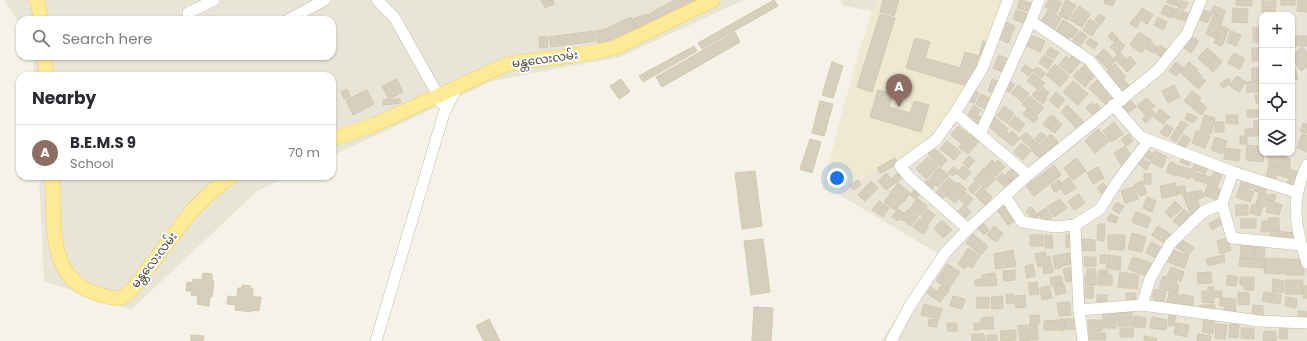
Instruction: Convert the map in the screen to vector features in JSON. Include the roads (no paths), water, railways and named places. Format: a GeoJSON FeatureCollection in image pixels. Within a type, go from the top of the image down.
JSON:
{"type":"FeatureCollection","features":[{"type":"Feature","properties":{"kind":"main road"},"geometry":{"type":"LineString","coordinates":[[36,0],[40,16]]}},
{"type":"Feature","properties":{"kind":"main road","name":"မန္တလေးလမ်း"},"geometry":{"type":"LineString","coordinates":[[336,138],[376,124],[505,65],[571,56],[614,48],[713,0]]}},
{"type":"Feature","properties":{"kind":"main road"},"geometry":{"type":"LineString","coordinates":[[45,60],[46,72]]}},
{"type":"Feature","properties":{"kind":"main road","name":"မန္တလေးလမ်း"},"geometry":{"type":"LineString","coordinates":[[52,180],[54,239],[60,261],[70,278],[87,291],[109,298],[122,297],[134,287],[192,210],[212,191],[227,180]]}},
{"type":"Feature","properties":{"kind":"street"},"geometry":{"type":"LineString","coordinates":[[188,13],[214,0]]}},
{"type":"Feature","properties":{"kind":"street"},"geometry":{"type":"LineString","coordinates":[[295,16],[325,0]]}},
{"type":"Feature","properties":{"kind":"street"},"geometry":{"type":"LineString","coordinates":[[377,0],[394,17],[438,95],[444,113]]}},
{"type":"Feature","properties":{"kind":"street"},"geometry":{"type":"LineString","coordinates":[[968,229],[909,178],[900,166],[936,140],[955,113],[982,69],[1008,0]]}},
{"type":"Feature","properties":{"kind":"street"},"geometry":{"type":"LineString","coordinates":[[980,134],[1031,22],[1039,0]]}},
{"type":"Feature","properties":{"kind":"street"},"geometry":{"type":"LineString","coordinates":[[891,341],[909,307],[945,253],[968,229],[1028,175],[1158,70],[1187,34],[1201,0]]}},
{"type":"Feature","properties":{"kind":"street"},"geometry":{"type":"LineString","coordinates":[[1031,22],[1089,60],[1141,137],[1233,172],[1296,192]]}},
{"type":"Feature","properties":{"kind":"street"},"geometry":{"type":"LineString","coordinates":[[376,341],[444,113],[458,86]]}},
{"type":"Feature","properties":{"kind":"street"},"geometry":{"type":"LineString","coordinates":[[955,113],[1028,175]]}},
{"type":"Feature","properties":{"kind":"street"},"geometry":{"type":"LineString","coordinates":[[1005,196],[1022,222],[1055,227],[1075,225],[1100,209],[1149,140]]}},
{"type":"Feature","properties":{"kind":"street"},"geometry":{"type":"LineString","coordinates":[[1307,165],[1296,192],[1296,222],[1307,263]]}},
{"type":"Feature","properties":{"kind":"street"},"geometry":{"type":"LineString","coordinates":[[1233,172],[1222,204],[1232,238],[1301,245]]}},
{"type":"Feature","properties":{"kind":"street"},"geometry":{"type":"LineString","coordinates":[[1142,305],[1150,278],[1170,244],[1204,211],[1222,204]]}},
{"type":"Feature","properties":{"kind":"street"},"geometry":{"type":"LineString","coordinates":[[1075,225],[1079,310],[1083,341]]}},
{"type":"Feature","properties":{"kind":"street"},"geometry":{"type":"LineString","coordinates":[[1079,310],[1142,305],[1260,320],[1307,323]]}},
{"type":"Feature","properties":{"kind":"place","name":"B.E.M.S 9"},"geometry":{"type":"Point","coordinates":[899,107]}}]}
